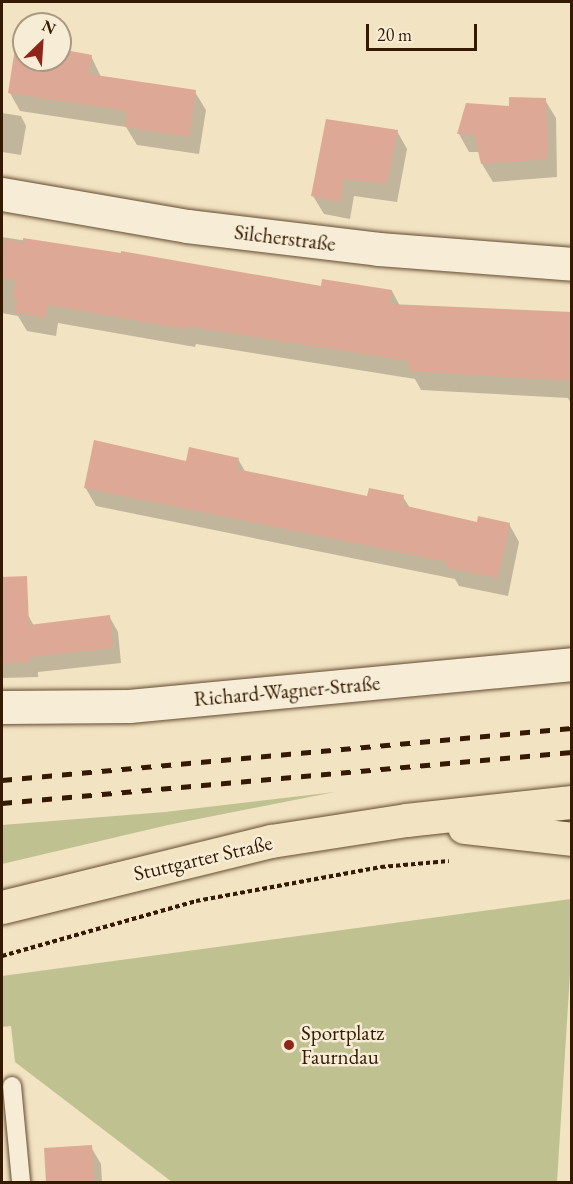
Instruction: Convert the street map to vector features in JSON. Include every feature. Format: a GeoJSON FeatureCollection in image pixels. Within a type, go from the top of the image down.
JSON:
{"type":"FeatureCollection","features":[{"type":"Feature","properties":{"kind":"main road","name":"Stuttgarter Straße"},"geometry":{"type":"LineString","coordinates":[[2,907],[271,841],[406,820],[572,802]]}},
{"type":"Feature","properties":{"kind":"main road","name":"Stuttgarter Straße"},"geometry":{"type":"LineString","coordinates":[[406,820],[572,839]]}},
{"type":"Feature","properties":{"kind":"street","name":"Silcherstraße"},"geometry":{"type":"LineString","coordinates":[[2,194],[187,226],[379,249],[572,264]]}},
{"type":"Feature","properties":{"kind":"street","name":"Richard-Wagner-Straße"},"geometry":{"type":"LineString","coordinates":[[2,708],[129,706],[572,664]]}},
{"type":"Feature","properties":{"kind":"lane"},"geometry":{"type":"LineString","coordinates":[[12,1086],[21,1182]]}},
{"type":"Feature","properties":{"kind":"path"},"geometry":{"type":"LineString","coordinates":[[2,957],[196,902],[381,867],[452,861]]}},
{"type":"Feature","properties":{"kind":"green space"},"geometry":{"type":"Polygon","coordinates":[[[335,792],[168,825],[2,864],[2,825],[165,812],[335,792]]]}},
{"type":"Feature","properties":{"kind":"green space","name":"Sportplatz Faurndau"},"geometry":{"type":"Polygon","coordinates":[[[571,899],[571,957],[557,1182],[172,1182],[15,1062],[11,1026],[2,1027],[2,976],[571,899]]]}},
{"type":"Feature","properties":{"kind":"building"},"geometry":{"type":"Polygon","coordinates":[[[72,51],[92,55],[89,74],[196,90],[189,137],[125,127],[127,111],[8,93],[12,68],[12,72],[72,72],[72,51]]]}},
{"type":"Feature","properties":{"kind":"building"},"geometry":{"type":"Polygon","coordinates":[[[509,97],[546,98],[548,159],[481,164],[474,134],[457,134],[466,103],[509,106],[509,97]]]}},
{"type":"Feature","properties":{"kind":"building"},"geometry":{"type":"Polygon","coordinates":[[[326,119],[398,130],[387,184],[344,179],[340,202],[311,196],[326,119]]]}},
{"type":"Feature","properties":{"kind":"building"},"geometry":{"type":"Polygon","coordinates":[[[23,238],[121,253],[121,251],[321,286],[322,279],[392,290],[390,304],[572,312],[572,381],[409,371],[409,361],[185,326],[185,329],[48,305],[45,318],[14,312],[17,300],[13,299],[16,280],[2,278],[2,263],[5,239],[23,243],[23,238]]]}},
{"type":"Feature","properties":{"kind":"building"},"geometry":{"type":"Polygon","coordinates":[[[94,440],[186,461],[189,447],[239,458],[237,469],[367,496],[369,488],[404,495],[402,505],[477,522],[478,516],[510,523],[498,578],[447,568],[448,562],[84,488],[94,440]]]}},
{"type":"Feature","properties":{"kind":"building"},"geometry":{"type":"Polygon","coordinates":[[[27,576],[29,625],[110,615],[113,648],[30,657],[30,662],[2,663],[2,577],[27,576]]]}},
{"type":"Feature","properties":{"kind":"building"},"geometry":{"type":"Polygon","coordinates":[[[92,1145],[94,1182],[46,1182],[44,1148],[92,1145]]]}},
{"type":"Feature","properties":{"kind":"railway"},"geometry":{"type":"LineString","coordinates":[[2,780],[572,728]]}},
{"type":"Feature","properties":{"kind":"railway"},"geometry":{"type":"LineString","coordinates":[[2,803],[572,752]]}},
{"type":"Feature","properties":{"kind":"place","name":"Sportplatz Faurndau"},"geometry":{"type":"Point","coordinates":[289,1045]}}]}
